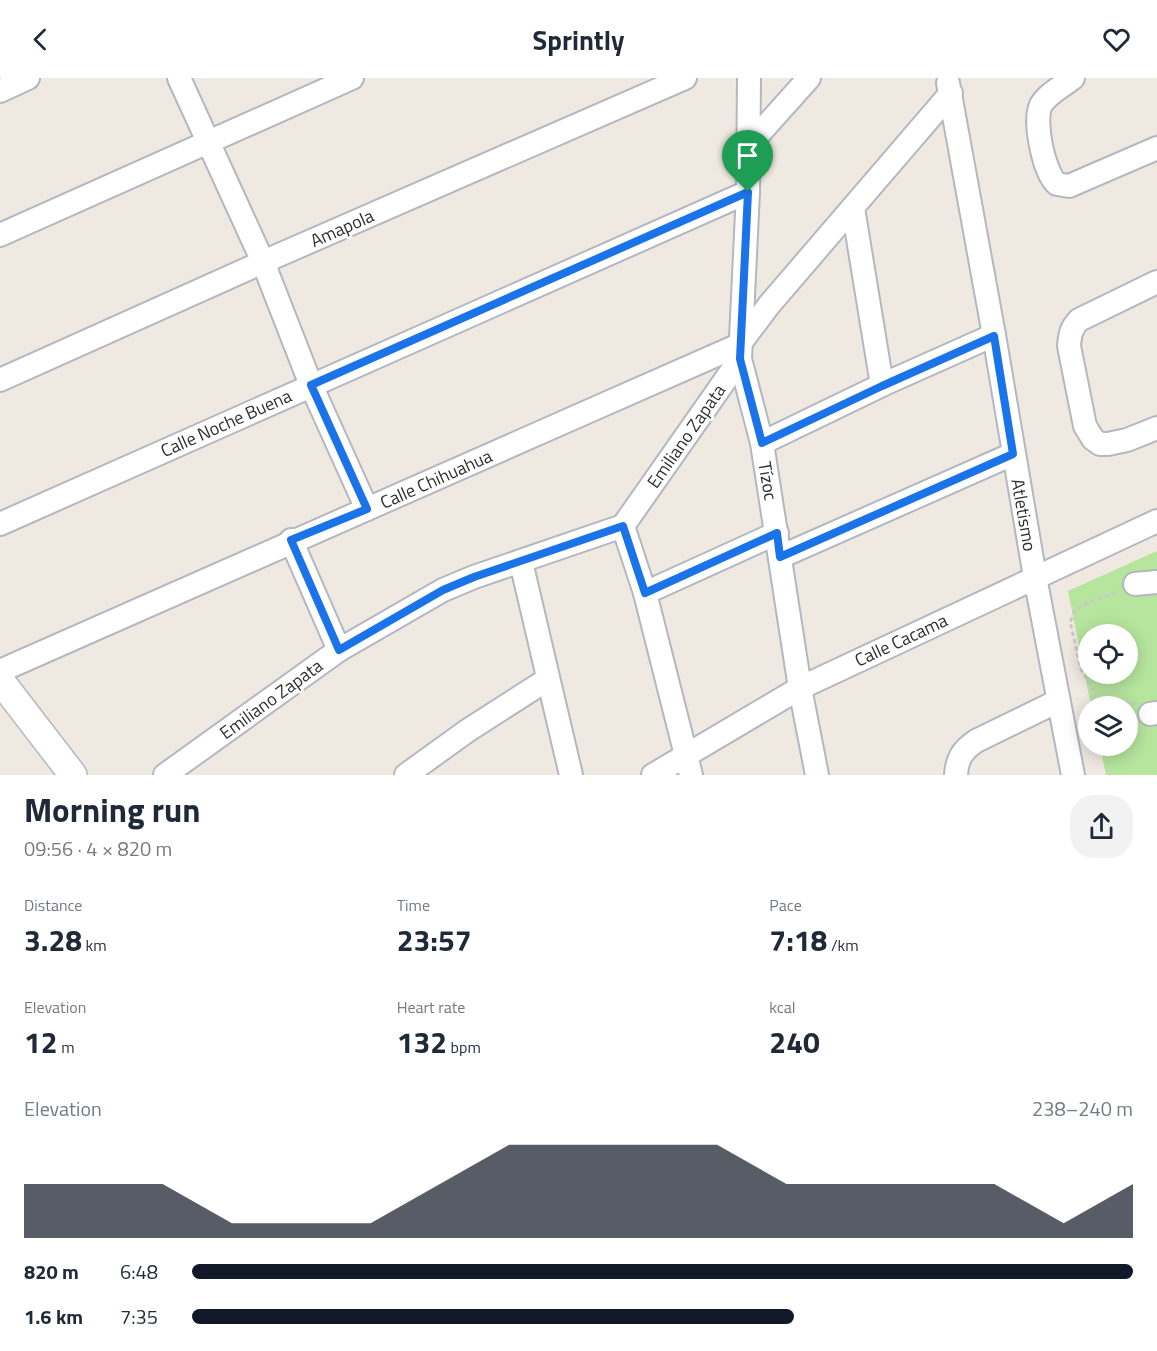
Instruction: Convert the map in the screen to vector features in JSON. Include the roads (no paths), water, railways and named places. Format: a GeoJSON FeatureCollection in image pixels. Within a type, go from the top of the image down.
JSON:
{"type":"FeatureCollection","features":[{"type":"Feature","properties":{"kind":"street"},"geometry":{"type":"LineString","coordinates":[[0,91],[28,78]]}},
{"type":"Feature","properties":{"kind":"street"},"geometry":{"type":"LineString","coordinates":[[179,78],[263,262],[311,385],[367,509]]}},
{"type":"Feature","properties":{"kind":"street"},"geometry":{"type":"LineString","coordinates":[[0,235],[352,78]]}},
{"type":"Feature","properties":{"kind":"street","name":"Amapola"},"geometry":{"type":"LineString","coordinates":[[0,380],[263,262],[685,78]]}},
{"type":"Feature","properties":{"kind":"street","name":"Tízoc"},"geometry":{"type":"LineString","coordinates":[[750,78],[748,192],[740,352],[762,443],[800,688],[817,775]]}},
{"type":"Feature","properties":{"kind":"street"},"geometry":{"type":"LineString","coordinates":[[749,145],[809,78]]}},
{"type":"Feature","properties":{"kind":"street"},"geometry":{"type":"LineString","coordinates":[[1073,78],[1046,98],[1040,108],[1038,120],[1048,172],[1057,184],[1069,186],[1157,148]]}},
{"type":"Feature","properties":{"kind":"street","name":"Emiliano Zapata"},"geometry":{"type":"LineString","coordinates":[[165,775],[339,650],[443,590],[474,577],[623,526],[770,305],[853,208],[949,85]]}},
{"type":"Feature","properties":{"kind":"street","name":"Atletismo"},"geometry":{"type":"LineString","coordinates":[[949,85],[1035,577],[1073,775]]}},
{"type":"Feature","properties":{"kind":"street","name":"Calle Noche Buena"},"geometry":{"type":"LineString","coordinates":[[0,524],[748,192]]}},
{"type":"Feature","properties":{"kind":"street"},"geometry":{"type":"LineString","coordinates":[[853,208],[882,386]]}},
{"type":"Feature","properties":{"kind":"street"},"geometry":{"type":"LineString","coordinates":[[1157,282],[1079,320],[1073,325],[1069,346],[1085,426],[1093,439],[1100,444],[1108,444],[1127,440],[1157,428]]}},
{"type":"Feature","properties":{"kind":"street"},"geometry":{"type":"LineString","coordinates":[[762,443],[994,336]]}},
{"type":"Feature","properties":{"kind":"street","name":"Calle Chihuahua"},"geometry":{"type":"LineString","coordinates":[[0,670],[291,540],[740,352]]}},
{"type":"Feature","properties":{"kind":"street"},"geometry":{"type":"LineString","coordinates":[[780,557],[1013,454]]}},
{"type":"Feature","properties":{"kind":"street","name":"Calle Cacama"},"geometry":{"type":"LineString","coordinates":[[653,775],[689,765],[800,688],[1157,520]]}},
{"type":"Feature","properties":{"kind":"street"},"geometry":{"type":"LineString","coordinates":[[623,526],[645,593],[689,765]]}},
{"type":"Feature","properties":{"kind":"street"},"geometry":{"type":"LineString","coordinates":[[645,593],[777,533]]}},
{"type":"Feature","properties":{"kind":"street"},"geometry":{"type":"LineString","coordinates":[[291,540],[339,650]]}},
{"type":"Feature","properties":{"kind":"street"},"geometry":{"type":"LineString","coordinates":[[521,562],[571,775]]}},
{"type":"Feature","properties":{"kind":"street"},"geometry":{"type":"LineString","coordinates":[[406,775],[467,731],[548,679]]}},
{"type":"Feature","properties":{"kind":"street"},"geometry":{"type":"LineString","coordinates":[[0,680],[73,775]]}},
{"type":"Feature","properties":{"kind":"street"},"geometry":{"type":"LineString","coordinates":[[956,775],[959,757],[964,749],[1058,701]]}}]}
